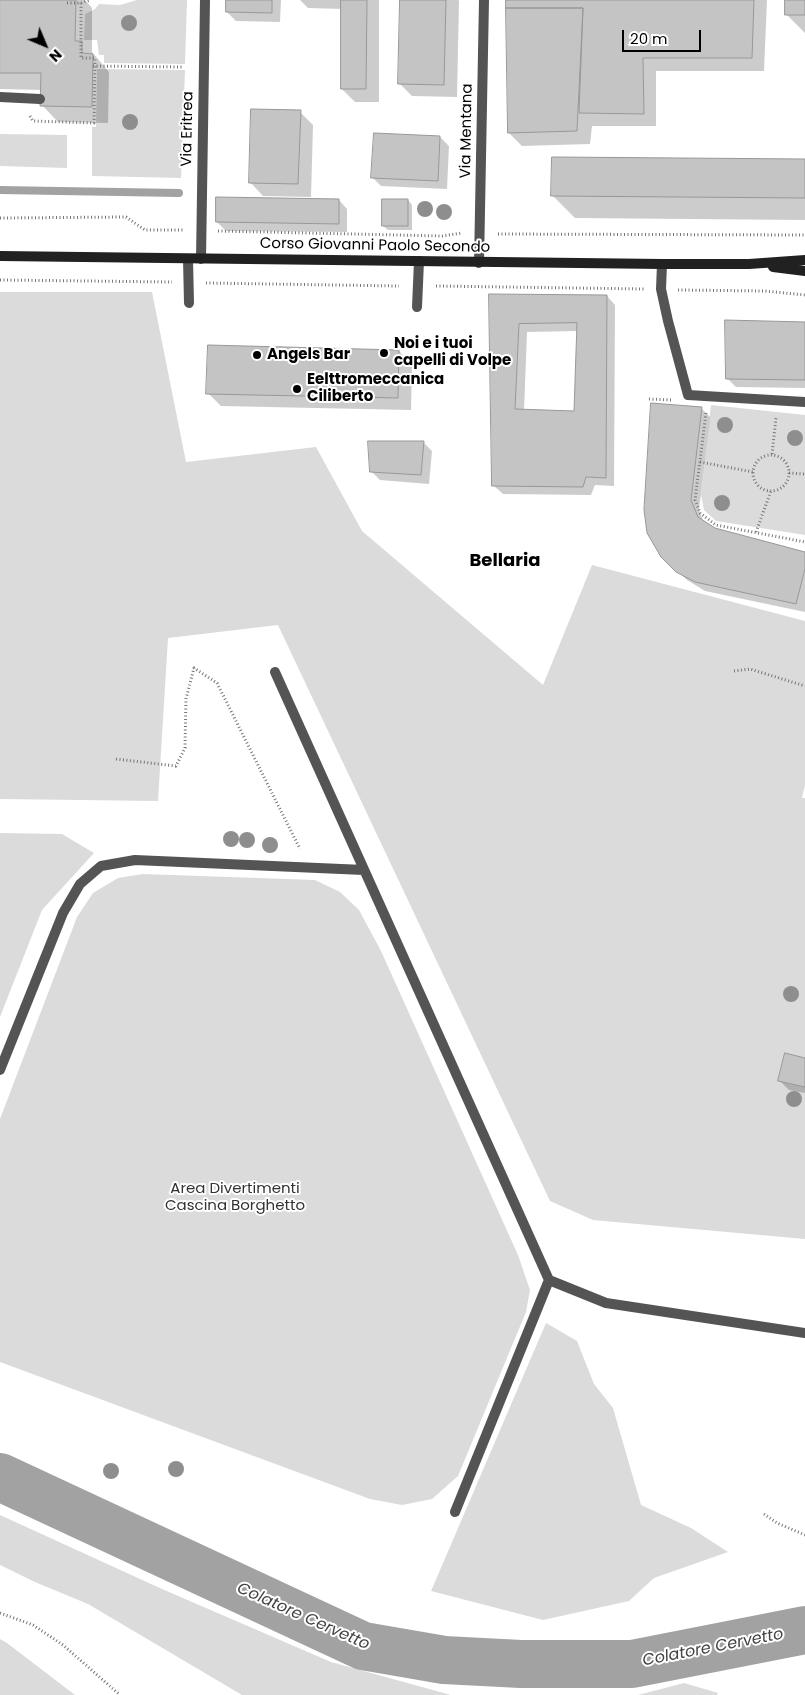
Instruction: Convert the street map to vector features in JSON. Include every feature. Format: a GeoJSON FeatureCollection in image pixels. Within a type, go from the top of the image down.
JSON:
{"type":"FeatureCollection","features":[{"type":"Feature","properties":{"kind":"main road","name":"Corso Giovanni Paolo Secondo"},"geometry":{"type":"LineString","coordinates":[[0,256],[662,264],[749,264],[805,260]]}},
{"type":"Feature","properties":{"kind":"main road","name":"Corso Giovanni Paolo Secondo"},"geometry":{"type":"LineString","coordinates":[[749,264],[805,271]]}},
{"type":"Feature","properties":{"kind":"street","name":"Via Eritrea"},"geometry":{"type":"LineString","coordinates":[[201,259],[205,0]]}},
{"type":"Feature","properties":{"kind":"street","name":"Via Mentana"},"geometry":{"type":"LineString","coordinates":[[479,263],[484,0]]}},
{"type":"Feature","properties":{"kind":"street"},"geometry":{"type":"LineString","coordinates":[[0,97],[40,99]]}},
{"type":"Feature","properties":{"kind":"street"},"geometry":{"type":"LineString","coordinates":[[188,259],[189,303]]}},
{"type":"Feature","properties":{"kind":"street"},"geometry":{"type":"LineString","coordinates":[[417,308],[419,262]]}},
{"type":"Feature","properties":{"kind":"street"},"geometry":{"type":"LineString","coordinates":[[662,264],[661,289],[688,395],[805,402]]}},
{"type":"Feature","properties":{"kind":"street"},"geometry":{"type":"LineString","coordinates":[[276,672],[548,1280],[606,1303],[805,1333]]}},
{"type":"Feature","properties":{"kind":"street"},"geometry":{"type":"LineString","coordinates":[[0,1070],[63,914],[80,884],[101,866],[136,860],[364,870]]}},
{"type":"Feature","properties":{"kind":"street"},"geometry":{"type":"LineString","coordinates":[[455,1512],[548,1280]]}},
{"type":"Feature","properties":{"kind":"path"},"geometry":{"type":"LineString","coordinates":[[67,2],[81,3],[90,0]]}},
{"type":"Feature","properties":{"kind":"path"},"geometry":{"type":"LineString","coordinates":[[46,122],[94,123],[95,58],[81,58],[81,3]]}},
{"type":"Feature","properties":{"kind":"path"},"geometry":{"type":"LineString","coordinates":[[94,66],[184,67]]}},
{"type":"Feature","properties":{"kind":"path"},"geometry":{"type":"LineString","coordinates":[[57,122],[57,127]]}},
{"type":"Feature","properties":{"kind":"path"},"geometry":{"type":"LineString","coordinates":[[0,218],[126,218],[146,230],[442,236],[456,233],[805,236]]}},
{"type":"Feature","properties":{"kind":"path"},"geometry":{"type":"LineString","coordinates":[[540,234],[540,242]]}},
{"type":"Feature","properties":{"kind":"path"},"geometry":{"type":"LineString","coordinates":[[649,399],[678,401]]}},
{"type":"Feature","properties":{"kind":"path"},"geometry":{"type":"LineString","coordinates":[[772,454],[779,400]]}},
{"type":"Feature","properties":{"kind":"path"},"geometry":{"type":"LineString","coordinates":[[706,411],[696,500],[700,513],[716,524],[805,542]]}},
{"type":"Feature","properties":{"kind":"path"},"geometry":{"type":"LineString","coordinates":[[772,454],[783,458],[790,473],[786,484],[771,491],[760,487],[756,483],[753,472],[757,461],[766,455],[772,454]]}},
{"type":"Feature","properties":{"kind":"path"},"geometry":{"type":"LineString","coordinates":[[700,462],[753,472]]}},
{"type":"Feature","properties":{"kind":"path"},"geometry":{"type":"LineString","coordinates":[[790,473],[805,474]]}},
{"type":"Feature","properties":{"kind":"path"},"geometry":{"type":"LineString","coordinates":[[756,532],[771,491]]}},
{"type":"Feature","properties":{"kind":"path"},"geometry":{"type":"LineString","coordinates":[[116,759],[176,766],[185,748],[186,699],[194,668],[218,683],[309,868]]}},
{"type":"Feature","properties":{"kind":"path"},"geometry":{"type":"LineString","coordinates":[[734,671],[750,669],[805,686]]}},
{"type":"Feature","properties":{"kind":"path"},"geometry":{"type":"LineString","coordinates":[[764,1514],[777,1523],[805,1535]]}},
{"type":"Feature","properties":{"kind":"path"},"geometry":{"type":"LineString","coordinates":[[0,1614],[33,1625],[55,1640],[120,1695]]}},
{"type":"Feature","properties":{"kind":"green space"},"geometry":{"type":"Polygon","coordinates":[[[137,0],[187,0],[185,64],[104,63],[104,55],[99,55],[97,40],[84,40],[85,14],[95,9],[99,4],[120,5],[137,0]]]}},
{"type":"Feature","properties":{"kind":"green space"},"geometry":{"type":"Polygon","coordinates":[[[97,69],[185,70],[181,178],[92,176],[92,127],[96,127],[97,69]]]}},
{"type":"Feature","properties":{"kind":"green space"},"geometry":{"type":"Polygon","coordinates":[[[0,134],[67,135],[67,168],[0,166],[0,134]]]}},
{"type":"Feature","properties":{"kind":"green space"},"geometry":{"type":"Polygon","coordinates":[[[0,292],[152,292],[186,462],[316,447],[362,531],[543,685],[592,565],[805,621],[805,785],[802,798],[805,798],[805,1239],[593,1220],[550,1201],[278,625],[168,638],[158,801],[0,799],[0,292]]]}},
{"type":"Feature","properties":{"kind":"green space"},"geometry":{"type":"Polygon","coordinates":[[[711,405],[805,415],[805,535],[716,521],[704,510],[701,495],[711,405]]]}},
{"type":"Feature","properties":{"kind":"green space"},"geometry":{"type":"Polygon","coordinates":[[[0,833],[62,834],[94,853],[42,910],[0,1017],[0,833]]]}},
{"type":"Feature","properties":{"kind":"green space","name":"Area Divertimenti Cascina Borghetto"},"geometry":{"type":"Polygon","coordinates":[[[143,874],[315,880],[340,892],[359,910],[381,951],[518,1255],[530,1290],[526,1312],[458,1476],[432,1499],[402,1505],[370,1499],[0,1362],[0,1119],[77,917],[93,893],[118,878],[143,874]]]}},
{"type":"Feature","properties":{"kind":"green space"},"geometry":{"type":"Polygon","coordinates":[[[546,1323],[577,1341],[594,1384],[613,1408],[641,1505],[691,1528],[728,1552],[654,1578],[629,1601],[543,1620],[431,1591],[546,1323]]]}},
{"type":"Feature","properties":{"kind":"green space"},"geometry":{"type":"Polygon","coordinates":[[[0,1515],[162,1589],[331,1662],[451,1695],[242,1695],[88,1604],[0,1565],[0,1515]]]}},
{"type":"Feature","properties":{"kind":"green space"},"geometry":{"type":"Polygon","coordinates":[[[0,1639],[7,1643],[75,1695],[0,1695],[0,1639]]]}},
{"type":"Feature","properties":{"kind":"green space"},"geometry":{"type":"Polygon","coordinates":[[[684,1683],[718,1693],[717,1695],[638,1695],[684,1683]]]}},
{"type":"Feature","properties":{"kind":"building"},"geometry":{"type":"Polygon","coordinates":[[[0,0],[76,0],[75,41],[82,41],[82,53],[93,54],[92,107],[40,106],[41,73],[0,73],[0,0]]]}},
{"type":"Feature","properties":{"kind":"building"},"geometry":{"type":"Polygon","coordinates":[[[226,0],[272,0],[272,13],[226,12],[226,0]]]}},
{"type":"Feature","properties":{"kind":"building"},"geometry":{"type":"Polygon","coordinates":[[[341,0],[367,0],[366,89],[341,89],[341,0]]]}},
{"type":"Feature","properties":{"kind":"building"},"geometry":{"type":"Polygon","coordinates":[[[400,0],[446,0],[444,85],[398,84],[400,0]]]}},
{"type":"Feature","properties":{"kind":"building"},"geometry":{"type":"Polygon","coordinates":[[[506,0],[754,0],[752,58],[643,58],[644,114],[579,113],[583,8],[506,8],[506,0]]]}},
{"type":"Feature","properties":{"kind":"building"},"geometry":{"type":"Polygon","coordinates":[[[785,0],[805,0],[805,15],[785,15],[785,0]]]}},
{"type":"Feature","properties":{"kind":"building"},"geometry":{"type":"Polygon","coordinates":[[[506,8],[583,8],[577,131],[508,133],[506,8]]]}},
{"type":"Feature","properties":{"kind":"building"},"geometry":{"type":"Polygon","coordinates":[[[251,109],[301,110],[298,184],[249,183],[251,109]]]}},
{"type":"Feature","properties":{"kind":"building"},"geometry":{"type":"Polygon","coordinates":[[[374,133],[440,136],[438,181],[371,178],[374,133]]]}},
{"type":"Feature","properties":{"kind":"building"},"geometry":{"type":"Polygon","coordinates":[[[552,157],[805,159],[805,198],[551,196],[552,157]]]}},
{"type":"Feature","properties":{"kind":"building"},"geometry":{"type":"Polygon","coordinates":[[[216,197],[339,199],[339,224],[216,222],[216,197]]]}},
{"type":"Feature","properties":{"kind":"building"},"geometry":{"type":"Polygon","coordinates":[[[382,199],[408,199],[408,226],[382,226],[382,199]]]}},
{"type":"Feature","properties":{"kind":"building"},"geometry":{"type":"Polygon","coordinates":[[[489,294],[607,295],[606,478],[586,477],[583,487],[492,486],[489,294]],[[577,323],[519,324],[515,409],[574,411],[577,323]]]}},
{"type":"Feature","properties":{"kind":"building"},"geometry":{"type":"Polygon","coordinates":[[[725,320],[805,322],[805,380],[726,379],[725,320]]]}},
{"type":"Feature","properties":{"kind":"building"},"geometry":{"type":"Polygon","coordinates":[[[208,345],[399,350],[398,398],[206,394],[208,345]]]}},
{"type":"Feature","properties":{"kind":"building"},"geometry":{"type":"Polygon","coordinates":[[[651,403],[702,407],[691,500],[698,517],[715,528],[805,552],[805,569],[796,604],[695,582],[676,572],[661,557],[647,533],[644,510],[651,403]]]}},
{"type":"Feature","properties":{"kind":"building"},"geometry":{"type":"Polygon","coordinates":[[[368,441],[424,441],[421,475],[370,472],[368,441]]]}},
{"type":"Feature","properties":{"kind":"building"},"geometry":{"type":"Polygon","coordinates":[[[785,1053],[805,1058],[805,1087],[778,1081],[785,1053]]]}},
{"type":"Feature","properties":{"kind":"waterway"},"geometry":{"type":"LineString","coordinates":[[0,190],[179,193]]}},
{"type":"Feature","properties":{"kind":"waterway","name":"Colatore Cervetto"},"geometry":{"type":"LineString","coordinates":[[0,1477],[363,1646],[444,1660],[521,1664],[632,1664],[805,1630]]}},
{"type":"Feature","properties":{"kind":"place","name":"Noi e i tuoi capelli di Volpe"},"geometry":{"type":"Point","coordinates":[384,353]}},
{"type":"Feature","properties":{"kind":"place","name":"Angels Bar"},"geometry":{"type":"Point","coordinates":[257,355]}},
{"type":"Feature","properties":{"kind":"place","name":"Eelttromeccanica Ciliberto"},"geometry":{"type":"Point","coordinates":[297,389]}},
{"type":"Feature","properties":{"kind":"district","name":"Bellaria"},"geometry":{"type":"Point","coordinates":[505,561]}}]}
